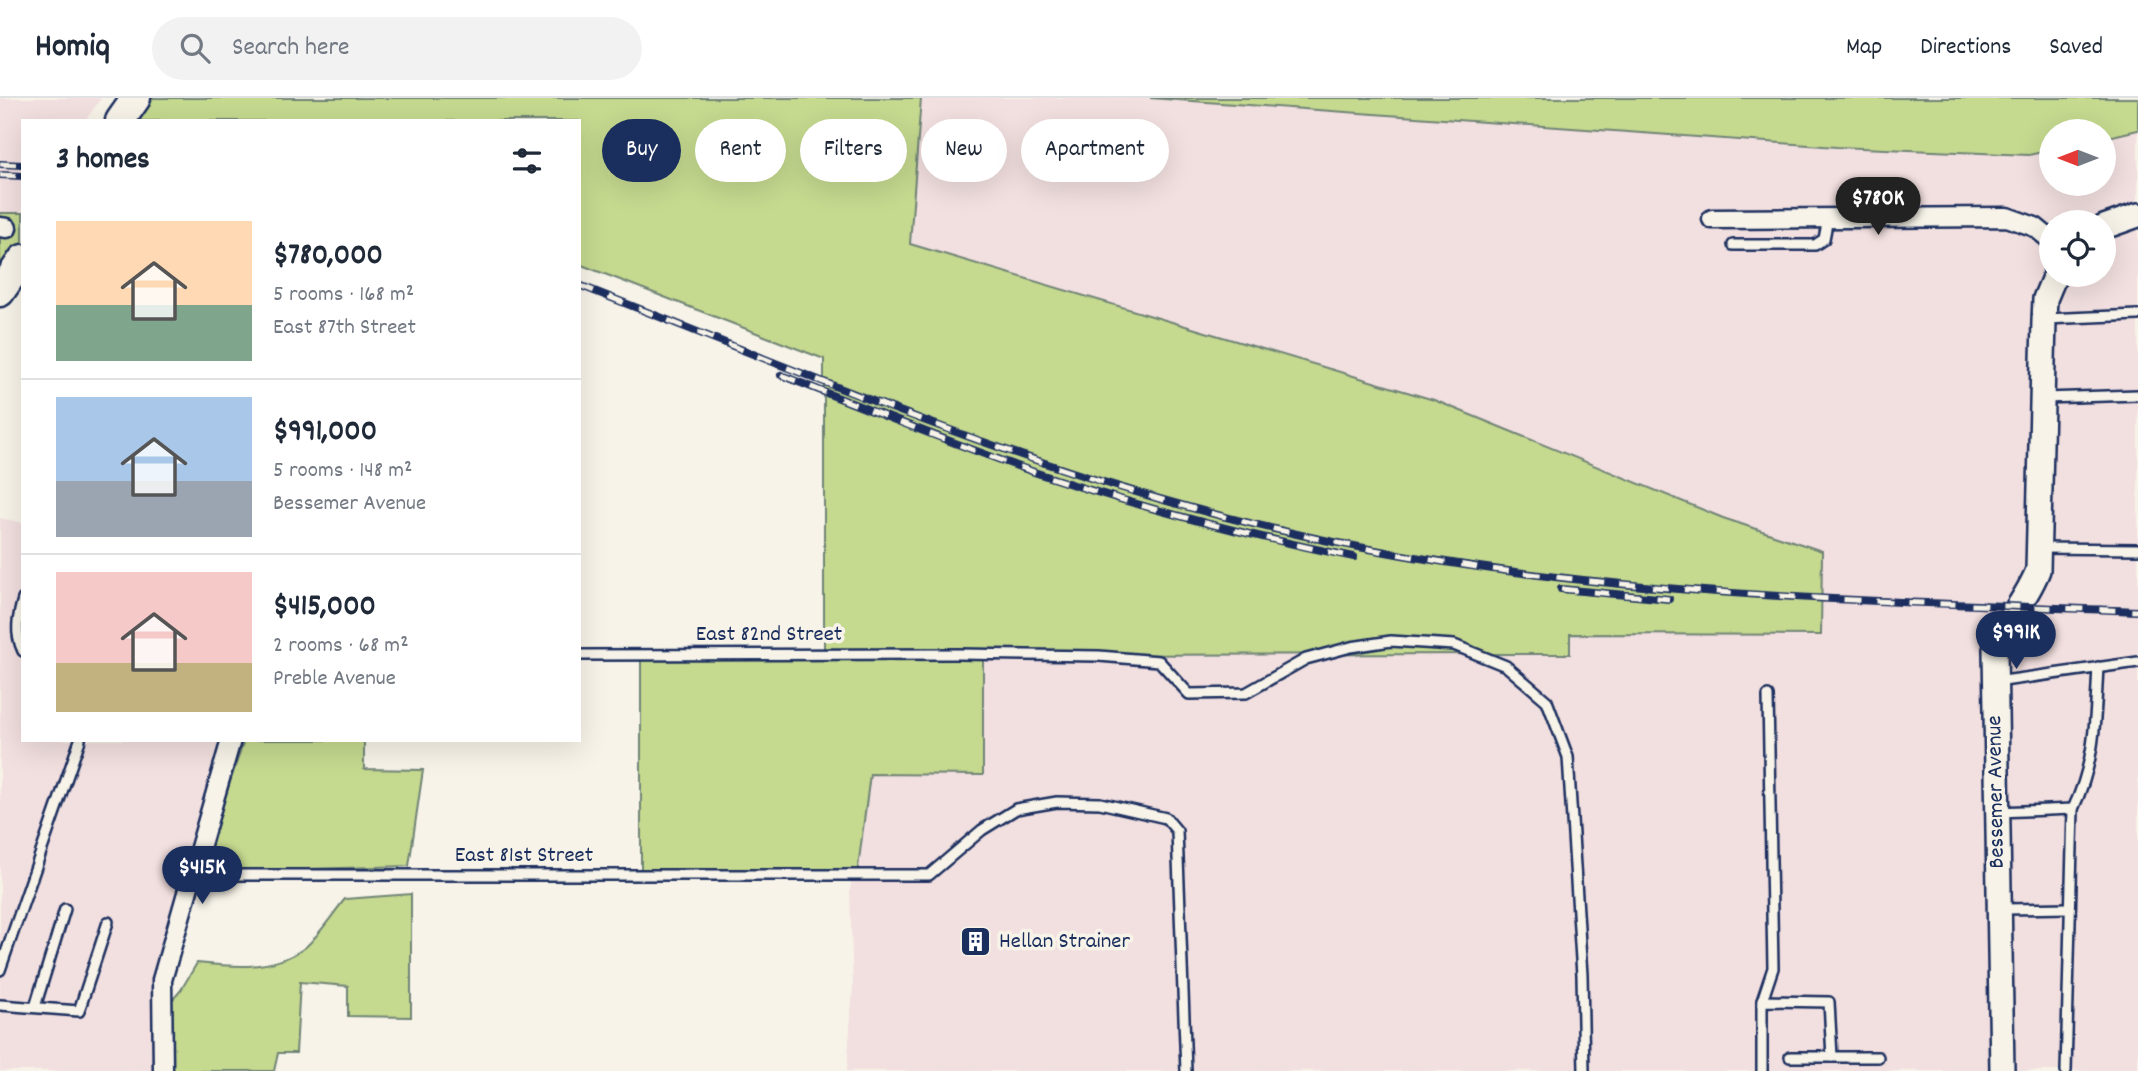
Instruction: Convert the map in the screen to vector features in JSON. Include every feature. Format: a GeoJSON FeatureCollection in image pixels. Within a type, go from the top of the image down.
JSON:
{"type":"FeatureCollection","features":[{"type":"Feature","properties":{"kind":"main road"},"geometry":{"type":"LineString","coordinates":[[121,119],[136,98]]}},
{"type":"Feature","properties":{"kind":"street"},"geometry":{"type":"LineString","coordinates":[[2116,223],[2138,215]]}},
{"type":"Feature","properties":{"kind":"street"},"geometry":{"type":"LineString","coordinates":[[1712,219],[2007,217],[2039,230]]}},
{"type":"Feature","properties":{"kind":"street","name":"Bessemer Avenue"},"geometry":{"type":"LineString","coordinates":[[2002,1071],[1995,650],[2002,632],[2038,570],[2043,320],[2045,299],[2050,287]]}},
{"type":"Feature","properties":{"kind":"street"},"geometry":{"type":"LineString","coordinates":[[163,1071],[162,979],[231,742]]}},
{"type":"Feature","properties":{"kind":"lane"},"geometry":{"type":"LineString","coordinates":[[1733,245],[1815,245],[1824,239],[1828,218]]}},
{"type":"Feature","properties":{"kind":"lane"},"geometry":{"type":"LineString","coordinates":[[2043,320],[2138,315]]}},
{"type":"Feature","properties":{"kind":"lane"},"geometry":{"type":"LineString","coordinates":[[2042,398],[2138,394]]}},
{"type":"Feature","properties":{"kind":"lane"},"geometry":{"type":"LineString","coordinates":[[2040,548],[2138,549]]}},
{"type":"Feature","properties":{"kind":"lane"},"geometry":{"type":"LineString","coordinates":[[21,612],[18,640],[21,647]]}},
{"type":"Feature","properties":{"kind":"lane","name":"East 82nd Street"},"geometry":{"type":"LineString","coordinates":[[581,655],[1099,656],[1159,662],[1189,694],[1246,693],[1306,659],[1351,647],[1391,641],[1454,645],[1506,666],[1547,701],[1568,757],[1582,975],[1584,1071]]}},
{"type":"Feature","properties":{"kind":"lane"},"geometry":{"type":"LineString","coordinates":[[1994,682],[2138,662]]}},
{"type":"Feature","properties":{"kind":"lane"},"geometry":{"type":"LineString","coordinates":[[2066,1071],[2073,809],[2085,783],[2094,741],[2098,667]]}},
{"type":"Feature","properties":{"kind":"lane"},"geometry":{"type":"LineString","coordinates":[[1762,1071],[1762,1001],[1773,968],[1769,695]]}},
{"type":"Feature","properties":{"kind":"lane"},"geometry":{"type":"LineString","coordinates":[[0,970],[79,742]]}},
{"type":"Feature","properties":{"kind":"lane","name":"East 81st Street"},"geometry":{"type":"LineString","coordinates":[[191,875],[929,875],[982,830],[1016,809],[1057,802],[1100,803],[1166,818],[1177,831],[1186,1071]]}},
{"type":"Feature","properties":{"kind":"lane"},"geometry":{"type":"LineString","coordinates":[[1997,812],[2073,809]]}},
{"type":"Feature","properties":{"kind":"lane"},"geometry":{"type":"LineString","coordinates":[[1999,909],[2070,908]]}},
{"type":"Feature","properties":{"kind":"lane"},"geometry":{"type":"LineString","coordinates":[[36,1007],[65,909]]}},
{"type":"Feature","properties":{"kind":"lane"},"geometry":{"type":"LineString","coordinates":[[0,1005],[79,1011],[108,922]]}},
{"type":"Feature","properties":{"kind":"lane"},"geometry":{"type":"LineString","coordinates":[[1762,1001],[1829,1002],[1832,1057]]}},
{"type":"Feature","properties":{"kind":"lane"},"geometry":{"type":"LineString","coordinates":[[1790,1057],[1878,1057]]}},
{"type":"Feature","properties":{"kind":"shaded area"},"geometry":{"type":"Polygon","coordinates":[[[0,98],[101,98],[86,119],[21,119],[21,213],[0,214],[0,98]]]}},
{"type":"Feature","properties":{"kind":"shaded area"},"geometry":{"type":"Polygon","coordinates":[[[921,98],[1492,98],[2039,133],[2039,196],[2116,196],[2116,129],[2138,126],[2138,1071],[847,1071],[853,987],[850,890],[870,774],[921,98]]]}},
{"type":"Feature","properties":{"kind":"shaded area"},"geometry":{"type":"Polygon","coordinates":[[[0,518],[21,523],[21,742],[230,742],[162,979],[163,1071],[0,1071],[0,518]]]}},
{"type":"Feature","properties":{"kind":"green space"},"geometry":{"type":"Polygon","coordinates":[[[136,98],[921,98],[910,244],[1434,400],[1723,518],[1822,551],[1821,635],[1570,634],[1570,654],[983,655],[983,775],[870,774],[857,876],[641,876],[641,655],[824,654],[824,359],[581,265],[581,119],[121,119],[136,98]]]}},
{"type":"Feature","properties":{"kind":"green space"},"geometry":{"type":"Polygon","coordinates":[[[1150,98],[2138,98],[2138,130],[2116,135],[2116,119],[2039,119],[2039,153],[2029,155],[1837,147],[1150,98]]]}},
{"type":"Feature","properties":{"kind":"green space"},"geometry":{"type":"Polygon","coordinates":[[[0,213],[21,213],[21,262],[0,292],[0,213]]]}},
{"type":"Feature","properties":{"kind":"green space"},"geometry":{"type":"Polygon","coordinates":[[[243,742],[364,742],[364,769],[423,770],[409,866],[200,872],[243,742]]]}},
{"type":"Feature","properties":{"kind":"green space"},"geometry":{"type":"Polygon","coordinates":[[[411,894],[411,1017],[348,1016],[348,986],[300,982],[296,1053],[278,1053],[274,1071],[163,1071],[162,1012],[181,990],[197,963],[252,966],[278,961],[308,945],[345,899],[411,894]]]}},
{"type":"Feature","properties":{"kind":"railway"},"geometry":{"type":"LineString","coordinates":[[0,164],[21,165]]}},
{"type":"Feature","properties":{"kind":"railway"},"geometry":{"type":"LineString","coordinates":[[0,175],[21,176]]}},
{"type":"Feature","properties":{"kind":"railway"},"geometry":{"type":"LineString","coordinates":[[581,286],[838,388],[1012,452],[1100,481],[1279,530],[1385,552],[1599,582],[1814,598],[2138,611]]}},
{"type":"Feature","properties":{"kind":"railway"},"geometry":{"type":"LineString","coordinates":[[781,375],[1040,474],[1157,510],[1354,557]]}},
{"type":"Feature","properties":{"kind":"railway"},"geometry":{"type":"LineString","coordinates":[[1561,589],[1669,599]]}},
{"type":"Feature","properties":{"kind":"place","name":"Hellan Strainer"},"geometry":{"type":"Point","coordinates":[976,942]}}]}
